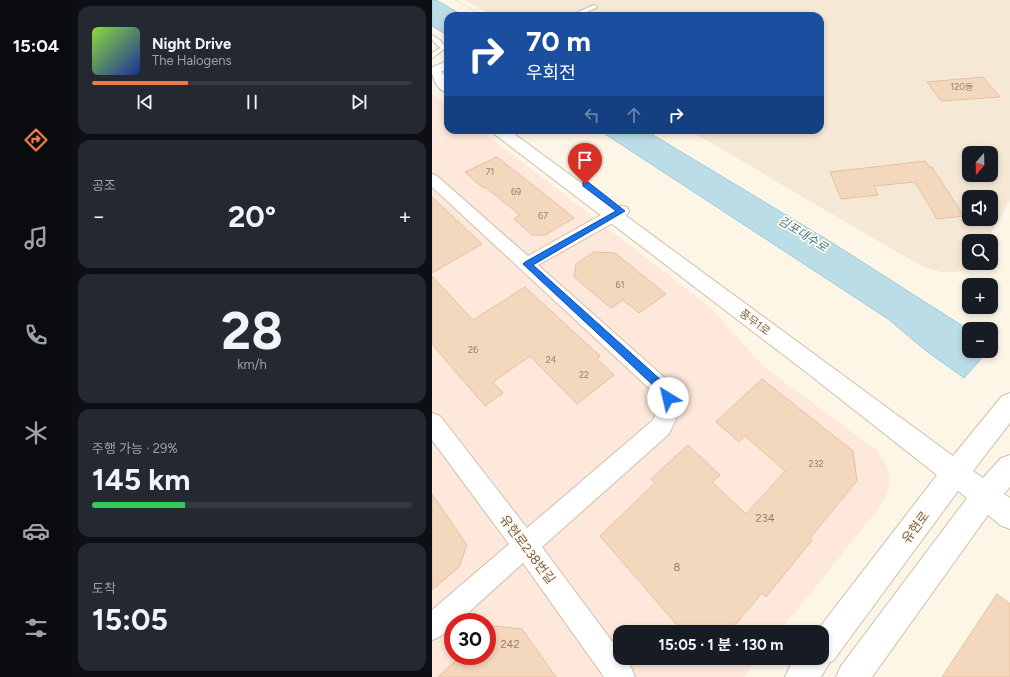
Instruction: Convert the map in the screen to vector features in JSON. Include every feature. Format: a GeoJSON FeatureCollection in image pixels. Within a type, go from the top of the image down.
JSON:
{"type":"FeatureCollection","features":[{"type":"Feature","properties":{"kind":"street"},"geometry":{"type":"LineString","coordinates":[[433,72],[444,67]]}},
{"type":"Feature","properties":{"kind":"street"},"geometry":{"type":"LineString","coordinates":[[433,72],[444,79]]}},
{"type":"Feature","properties":{"kind":"street"},"geometry":{"type":"LineString","coordinates":[[433,72],[444,84]]}},
{"type":"Feature","properties":{"kind":"street","name":"풍무1로"},"geometry":{"type":"LineString","coordinates":[[505,134],[617,213],[960,468],[1000,486],[1010,515]]}},
{"type":"Feature","properties":{"kind":"street","name":"풍무1로"},"geometry":{"type":"LineString","coordinates":[[517,134],[617,213]]}},
{"type":"Feature","properties":{"kind":"street"},"geometry":{"type":"LineString","coordinates":[[432,179],[658,384],[668,398],[668,413],[661,427],[432,627]]}},
{"type":"Feature","properties":{"kind":"street"},"geometry":{"type":"LineString","coordinates":[[527,264],[617,213]]}},
{"type":"Feature","properties":{"kind":"street","name":"유현로"},"geometry":{"type":"LineString","coordinates":[[829,641],[1010,404]]}},
{"type":"Feature","properties":{"kind":"street","name":"유현로238번길"},"geometry":{"type":"LineString","coordinates":[[432,423],[526,546],[621,677]]}},
{"type":"Feature","properties":{"kind":"street"},"geometry":{"type":"LineString","coordinates":[[852,677],[1000,486]]}},
{"type":"Feature","properties":{"kind":"street"},"geometry":{"type":"LineString","coordinates":[[801,677],[810,665]]}},
{"type":"Feature","properties":{"kind":"lane"},"geometry":{"type":"LineString","coordinates":[[582,12],[594,7]]}},
{"type":"Feature","properties":{"kind":"lane"},"geometry":{"type":"LineString","coordinates":[[432,37],[438,41],[442,48],[432,56]]}},
{"type":"Feature","properties":{"kind":"path"},"geometry":{"type":"LineString","coordinates":[[456,0],[476,12]]}},
{"type":"Feature","properties":{"kind":"shaded area"},"geometry":{"type":"Polygon","coordinates":[[[465,0],[1010,0],[1010,200],[998,221],[998,190],[962,190],[962,226],[995,226],[991,234],[962,234],[962,270],[964,270],[958,272],[941,272],[924,267],[696,134],[824,134],[824,12],[486,12],[465,0]]]}},
{"type":"Feature","properties":{"kind":"shaded area"},"geometry":{"type":"Polygon","coordinates":[[[432,94],[444,102],[444,134],[485,134],[710,307],[764,367],[876,450],[887,466],[890,482],[886,496],[875,513],[785,625],[613,625],[613,665],[752,665],[743,677],[432,677],[432,94]]]}},
{"type":"Feature","properties":{"kind":"water"},"geometry":{"type":"Polygon","coordinates":[[[432,0],[436,0],[457,12],[444,12],[444,34],[432,26],[432,0]]]}},
{"type":"Feature","properties":{"kind":"water","name":"김포대수로"},"geometry":{"type":"Polygon","coordinates":[[[605,134],[652,134],[831,242],[962,326],[962,358],[982,358],[964,378],[925,350],[888,319],[605,134]]]}},
{"type":"Feature","properties":{"kind":"building"},"geometry":{"type":"Polygon","coordinates":[[[983,77],[1000,97],[941,101],[927,82],[983,77]]]}},
{"type":"Feature","properties":{"kind":"building"},"geometry":{"type":"Polygon","coordinates":[[[497,157],[574,218],[545,235],[532,235],[514,219],[520,215],[485,187],[483,188],[465,172],[497,157]]]}},
{"type":"Feature","properties":{"kind":"building"},"geometry":{"type":"Polygon","coordinates":[[[925,161],[929,167],[932,167],[962,213],[962,216],[937,219],[915,182],[874,186],[878,195],[841,199],[830,172],[925,161]]]}},
{"type":"Feature","properties":{"kind":"building"},"geometry":{"type":"Polygon","coordinates":[[[432,197],[482,244],[432,273],[432,197]]]}},
{"type":"Feature","properties":{"kind":"building"},"geometry":{"type":"Polygon","coordinates":[[[594,252],[615,253],[666,294],[639,313],[623,300],[611,308],[574,277],[576,264],[594,252]]]}},
{"type":"Feature","properties":{"kind":"building"},"geometry":{"type":"Polygon","coordinates":[[[432,276],[473,320],[525,287],[600,356],[597,359],[614,375],[577,404],[530,356],[493,382],[503,393],[485,406],[432,344],[432,276]]]}},
{"type":"Feature","properties":{"kind":"building"},"geometry":{"type":"Polygon","coordinates":[[[762,379],[853,451],[857,481],[810,538],[812,540],[766,597],[762,593],[735,625],[677,625],[600,536],[655,483],[651,479],[688,445],[720,475],[712,482],[746,514],[785,471],[745,436],[739,442],[716,422],[762,379]]]}},
{"type":"Feature","properties":{"kind":"building"},"geometry":{"type":"Polygon","coordinates":[[[432,494],[467,545],[459,567],[432,590],[432,494]]]}},
{"type":"Feature","properties":{"kind":"building"},"geometry":{"type":"Polygon","coordinates":[[[997,594],[1010,604],[1010,677],[942,677],[997,594]]]}},
{"type":"Feature","properties":{"kind":"building"},"geometry":{"type":"Polygon","coordinates":[[[496,626],[522,629],[556,677],[438,677],[451,665],[496,665],[496,626]]]}},
{"type":"Feature","properties":{"kind":"route"},"geometry":{"type":"LineString","coordinates":[[585,184],[622,211],[527,264],[658,384],[668,398]]}}]}
